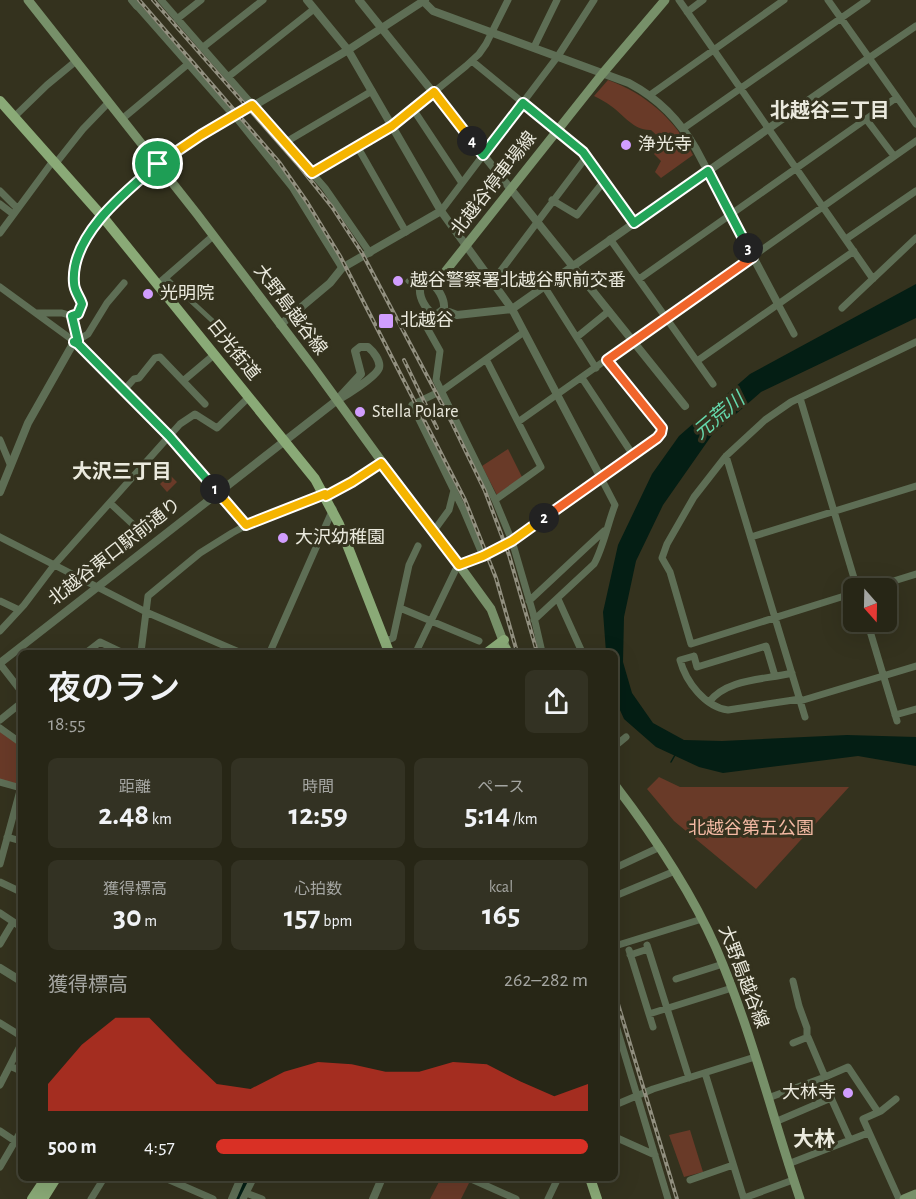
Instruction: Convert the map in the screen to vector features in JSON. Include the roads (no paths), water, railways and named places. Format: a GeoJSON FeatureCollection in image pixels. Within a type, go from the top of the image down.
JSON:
{"type":"FeatureCollection","features":[{"type":"Feature","properties":{"kind":"main road","name":"大野島越谷線"},"geometry":{"type":"LineString","coordinates":[[28,0],[213,236],[459,565],[490,609],[505,649]]}},
{"type":"Feature","properties":{"kind":"main road","name":"北越谷停車場線"},"geometry":{"type":"LineString","coordinates":[[441,277],[603,73],[665,0]]}},
{"type":"Feature","properties":{"kind":"main road","name":"日光街道"},"geometry":{"type":"LineString","coordinates":[[0,101],[161,280],[214,354],[306,466],[333,509],[388,650]]}},
{"type":"Feature","properties":{"kind":"main road","name":"大野島越谷線"},"geometry":{"type":"LineString","coordinates":[[618,789],[675,871],[702,919],[723,964],[800,1199]]}},
{"type":"Feature","properties":{"kind":"main road"},"geometry":{"type":"LineString","coordinates":[[32,1199],[44,1181]]}},
{"type":"Feature","properties":{"kind":"main road"},"geometry":{"type":"LineString","coordinates":[[43,1199],[54,1181]]}},
{"type":"Feature","properties":{"kind":"main road"},"geometry":{"type":"LineString","coordinates":[[591,1181],[597,1199]]}},
{"type":"Feature","properties":{"kind":"main road"},"geometry":{"type":"LineString","coordinates":[[904,1199],[916,1194]]}},
{"type":"Feature","properties":{"kind":"street"},"geometry":{"type":"LineString","coordinates":[[160,0],[312,173],[342,210],[370,253]]}},
{"type":"Feature","properties":{"kind":"street"},"geometry":{"type":"LineString","coordinates":[[177,19],[201,0]]}},
{"type":"Feature","properties":{"kind":"street"},"geometry":{"type":"LineString","coordinates":[[202,48],[263,0]]}},
{"type":"Feature","properties":{"kind":"street"},"geometry":{"type":"LineString","coordinates":[[308,0],[348,50],[441,211],[512,309],[615,505],[594,564],[534,620]]}},
{"type":"Feature","properties":{"kind":"street"},"geometry":{"type":"LineString","coordinates":[[359,0],[685,406]]}},
{"type":"Feature","properties":{"kind":"street"},"geometry":{"type":"LineString","coordinates":[[534,47],[557,0]]}},
{"type":"Feature","properties":{"kind":"street"},"geometry":{"type":"LineString","coordinates":[[280,325],[330,283],[342,268],[441,211],[558,56],[594,0]]}},
{"type":"Feature","properties":{"kind":"street"},"geometry":{"type":"LineString","coordinates":[[679,0],[873,279]]}},
{"type":"Feature","properties":{"kind":"street"},"geometry":{"type":"LineString","coordinates":[[687,12],[703,0]]}},
{"type":"Feature","properties":{"kind":"street"},"geometry":{"type":"LineString","coordinates":[[650,96],[784,0]]}},
{"type":"Feature","properties":{"kind":"street"},"geometry":{"type":"LineString","coordinates":[[828,0],[916,124]]}},
{"type":"Feature","properties":{"kind":"street"},"geometry":{"type":"LineString","coordinates":[[684,128],[867,0]]}},
{"type":"Feature","properties":{"kind":"street"},"geometry":{"type":"LineString","coordinates":[[35,313],[62,313],[72,316],[78,314],[82,304],[75,290],[74,265],[82,244],[102,216],[158,164],[252,105],[348,50],[423,1],[433,11],[629,83],[667,109],[684,128],[794,334]]}},
{"type":"Feature","properties":{"kind":"street"},"geometry":{"type":"LineString","coordinates":[[312,173],[392,126],[480,54],[506,1]]}},
{"type":"Feature","properties":{"kind":"street"},"geometry":{"type":"LineString","coordinates":[[135,2],[269,156],[342,268]]}},
{"type":"Feature","properties":{"kind":"street"},"geometry":{"type":"LineString","coordinates":[[228,77],[314,9]]}},
{"type":"Feature","properties":{"kind":"street"},"geometry":{"type":"LineString","coordinates":[[425,276],[420,294],[433,315],[444,310],[457,315],[512,309],[916,26]]}},
{"type":"Feature","properties":{"kind":"street"},"geometry":{"type":"LineString","coordinates":[[14,117],[76,61]]}},
{"type":"Feature","properties":{"kind":"street"},"geometry":{"type":"LineString","coordinates":[[472,61],[587,156],[634,223]]}},
{"type":"Feature","properties":{"kind":"street"},"geometry":{"type":"LineString","coordinates":[[122,119],[188,64]]}},
{"type":"Feature","properties":{"kind":"street"},"geometry":{"type":"LineString","coordinates":[[286,142],[372,91]]}},
{"type":"Feature","properties":{"kind":"street"},"geometry":{"type":"LineString","coordinates":[[639,279],[896,98]]}},
{"type":"Feature","properties":{"kind":"street"},"geometry":{"type":"LineString","coordinates":[[0,233],[55,162],[109,102]]}},
{"type":"Feature","properties":{"kind":"street"},"geometry":{"type":"LineString","coordinates":[[413,109],[462,183]]}},
{"type":"Feature","properties":{"kind":"street"},"geometry":{"type":"LineString","coordinates":[[866,119],[894,156]]}},
{"type":"Feature","properties":{"kind":"street"},"geometry":{"type":"LineString","coordinates":[[519,422],[916,141]]}},
{"type":"Feature","properties":{"kind":"street"},"geometry":{"type":"LineString","coordinates":[[357,146],[406,232]]}},
{"type":"Feature","properties":{"kind":"street"},"geometry":{"type":"LineString","coordinates":[[493,281],[587,156]]}},
{"type":"Feature","properties":{"kind":"street"},"geometry":{"type":"LineString","coordinates":[[552,200],[577,215],[605,180]]}},
{"type":"Feature","properties":{"kind":"street"},"geometry":{"type":"LineString","coordinates":[[0,191],[15,211]]}},
{"type":"Feature","properties":{"kind":"street"},"geometry":{"type":"LineString","coordinates":[[846,239],[916,191]]}},
{"type":"Feature","properties":{"kind":"street"},"geometry":{"type":"LineString","coordinates":[[0,204],[15,211]]}},
{"type":"Feature","properties":{"kind":"street"},"geometry":{"type":"LineString","coordinates":[[213,236],[161,280],[217,325]]}},
{"type":"Feature","properties":{"kind":"street"},"geometry":{"type":"LineString","coordinates":[[842,308],[916,238]]}},
{"type":"Feature","properties":{"kind":"street"},"geometry":{"type":"LineString","coordinates":[[610,239],[713,384]]}},
{"type":"Feature","properties":{"kind":"street"},"geometry":{"type":"LineString","coordinates":[[697,361],[854,251]]}},
{"type":"Feature","properties":{"kind":"street"},"geometry":{"type":"LineString","coordinates":[[425,276],[441,277],[438,290]]}},
{"type":"Feature","properties":{"kind":"street"},"geometry":{"type":"LineString","coordinates":[[425,276],[438,290],[444,310]]}},
{"type":"Feature","properties":{"kind":"street"},"geometry":{"type":"LineString","coordinates":[[0,492],[10,464],[39,402],[76,342],[88,334],[106,303],[124,283]]}},
{"type":"Feature","properties":{"kind":"street"},"geometry":{"type":"LineString","coordinates":[[544,286],[596,368]]}},
{"type":"Feature","properties":{"kind":"street"},"geometry":{"type":"LineString","coordinates":[[0,287],[76,342],[169,436],[246,525]]}},
{"type":"Feature","properties":{"kind":"street"},"geometry":{"type":"LineString","coordinates":[[577,337],[609,311]]}},
{"type":"Feature","properties":{"kind":"street"},"geometry":{"type":"LineString","coordinates":[[72,316],[76,342]]}},
{"type":"Feature","properties":{"kind":"street"},"geometry":{"type":"LineString","coordinates":[[426,326],[440,351],[436,380],[495,500],[512,541],[542,650]]}},
{"type":"Feature","properties":{"kind":"street"},"geometry":{"type":"LineString","coordinates":[[483,556],[454,489],[412,405],[442,390],[524,332]]}},
{"type":"Feature","properties":{"kind":"street"},"geometry":{"type":"LineString","coordinates":[[843,596],[691,644],[670,572],[662,558],[667,544],[694,497],[726,456],[765,420],[800,398],[916,342]]}},
{"type":"Feature","properties":{"kind":"street"},"geometry":{"type":"LineString","coordinates":[[360,347],[368,347],[378,362],[378,369],[336,401],[361,374],[355,351],[360,347]]}},
{"type":"Feature","properties":{"kind":"street"},"geometry":{"type":"LineString","coordinates":[[183,381],[214,354]]}},
{"type":"Feature","properties":{"kind":"street"},"geometry":{"type":"LineString","coordinates":[[124,390],[134,378],[140,378],[155,358],[160,357],[205,404]]}},
{"type":"Feature","properties":{"kind":"street"},"geometry":{"type":"LineString","coordinates":[[486,359],[541,467],[495,500]]}},
{"type":"Feature","properties":{"kind":"street"},"geometry":{"type":"LineString","coordinates":[[607,360],[662,428],[662,432]]}},
{"type":"Feature","properties":{"kind":"street"},"geometry":{"type":"LineString","coordinates":[[582,378],[633,455]]}},
{"type":"Feature","properties":{"kind":"street"},"geometry":{"type":"LineString","coordinates":[[0,631],[54,564],[187,418],[195,414],[217,428],[249,397]]}},
{"type":"Feature","properties":{"kind":"street"},"geometry":{"type":"LineString","coordinates":[[800,398],[854,578]]}},
{"type":"Feature","properties":{"kind":"street","name":"北越谷東口駅前通り"},"geometry":{"type":"LineString","coordinates":[[0,663],[336,401]]}},
{"type":"Feature","properties":{"kind":"street"},"geometry":{"type":"LineString","coordinates":[[418,650],[459,565],[512,541],[671,427]]}},
{"type":"Feature","properties":{"kind":"street"},"geometry":{"type":"LineString","coordinates":[[0,440],[10,464]]}},
{"type":"Feature","properties":{"kind":"street"},"geometry":{"type":"LineString","coordinates":[[726,456],[805,717]]}},
{"type":"Feature","properties":{"kind":"street"},"geometry":{"type":"LineString","coordinates":[[141,650],[148,596],[201,553],[246,525],[325,495],[352,482],[381,463]]}},
{"type":"Feature","properties":{"kind":"street"},"geometry":{"type":"LineString","coordinates":[[751,537],[916,486]]}},
{"type":"Feature","properties":{"kind":"street"},"geometry":{"type":"LineString","coordinates":[[433,532],[448,510],[454,489]]}},
{"type":"Feature","properties":{"kind":"street"},"geometry":{"type":"LineString","coordinates":[[110,503],[140,531]]}},
{"type":"Feature","properties":{"kind":"street"},"geometry":{"type":"LineString","coordinates":[[271,650],[333,509]]}},
{"type":"Feature","properties":{"kind":"street"},"geometry":{"type":"LineString","coordinates":[[529,602],[605,530]]}},
{"type":"Feature","properties":{"kind":"street"},"geometry":{"type":"LineString","coordinates":[[0,537],[146,612],[234,650]]}},
{"type":"Feature","properties":{"kind":"street"},"geometry":{"type":"LineString","coordinates":[[385,641],[393,638],[409,565],[418,546]]}},
{"type":"Feature","properties":{"kind":"street"},"geometry":{"type":"LineString","coordinates":[[897,580],[916,574]]}},
{"type":"Feature","properties":{"kind":"street"},"geometry":{"type":"LineString","coordinates":[[558,599],[581,650]]}},
{"type":"Feature","properties":{"kind":"street"},"geometry":{"type":"LineString","coordinates":[[0,601],[19,610]]}},
{"type":"Feature","properties":{"kind":"street"},"geometry":{"type":"LineString","coordinates":[[400,608],[478,641]]}},
{"type":"Feature","properties":{"kind":"street"},"geometry":{"type":"LineString","coordinates":[[870,632],[896,718],[916,709]]}},
{"type":"Feature","properties":{"kind":"street"},"geometry":{"type":"LineString","coordinates":[[90,650],[100,642],[106,649]]}},
{"type":"Feature","properties":{"kind":"street"},"geometry":{"type":"LineString","coordinates":[[775,676],[766,646],[697,666],[694,656],[680,660],[695,690],[717,707],[728,710],[800,700],[916,666]]}},
{"type":"Feature","properties":{"kind":"street"},"geometry":{"type":"LineString","coordinates":[[0,663],[18,687]]}},
{"type":"Feature","properties":{"kind":"street"},"geometry":{"type":"LineString","coordinates":[[709,702],[720,691],[745,682],[792,673]]}},
{"type":"Feature","properties":{"kind":"street"},"geometry":{"type":"LineString","coordinates":[[0,720],[18,705]]}},
{"type":"Feature","properties":{"kind":"street"},"geometry":{"type":"LineString","coordinates":[[0,728],[18,741]]}},
{"type":"Feature","properties":{"kind":"street"},"geometry":{"type":"LineString","coordinates":[[618,744],[626,737]]}},
{"type":"Feature","properties":{"kind":"street"},"geometry":{"type":"LineString","coordinates":[[0,783],[18,787]]}},
{"type":"Feature","properties":{"kind":"street"},"geometry":{"type":"LineString","coordinates":[[0,864],[18,798]]}},
{"type":"Feature","properties":{"kind":"street"},"geometry":{"type":"LineString","coordinates":[[7,837],[18,840]]}},
{"type":"Feature","properties":{"kind":"street"},"geometry":{"type":"LineString","coordinates":[[618,867],[660,847]]}},
{"type":"Feature","properties":{"kind":"street"},"geometry":{"type":"LineString","coordinates":[[618,895],[675,871]]}},
{"type":"Feature","properties":{"kind":"street"},"geometry":{"type":"LineString","coordinates":[[0,882],[18,891]]}},
{"type":"Feature","properties":{"kind":"street"},"geometry":{"type":"LineString","coordinates":[[0,913],[18,925]]}},
{"type":"Feature","properties":{"kind":"street"},"geometry":{"type":"LineString","coordinates":[[618,945],[702,919]]}},
{"type":"Feature","properties":{"kind":"street"},"geometry":{"type":"LineString","coordinates":[[0,945],[13,922]]}},
{"type":"Feature","properties":{"kind":"street"},"geometry":{"type":"LineString","coordinates":[[653,1027],[630,953],[647,947],[689,1078]]}},
{"type":"Feature","properties":{"kind":"street"},"geometry":{"type":"LineString","coordinates":[[676,979],[723,964]]}},
{"type":"Feature","properties":{"kind":"street"},"geometry":{"type":"LineString","coordinates":[[0,968],[18,979]]}},
{"type":"Feature","properties":{"kind":"street"},"geometry":{"type":"LineString","coordinates":[[794,981],[799,1006],[807,1028],[807,1038],[813,1046],[831,1098],[850,1140]]}},
{"type":"Feature","properties":{"kind":"street"},"geometry":{"type":"LineString","coordinates":[[649,1014],[732,988]]}},
{"type":"Feature","properties":{"kind":"street"},"geometry":{"type":"LineString","coordinates":[[0,1023],[18,1034]]}},
{"type":"Feature","properties":{"kind":"street"},"geometry":{"type":"LineString","coordinates":[[618,1033],[668,1199]]}},
{"type":"Feature","properties":{"kind":"street"},"geometry":{"type":"LineString","coordinates":[[793,1043],[807,1038]]}},
{"type":"Feature","properties":{"kind":"street"},"geometry":{"type":"LineString","coordinates":[[1,1080],[18,1050]]}},
{"type":"Feature","properties":{"kind":"street"},"geometry":{"type":"LineString","coordinates":[[618,1104],[637,1094],[755,1057]]}},
{"type":"Feature","properties":{"kind":"street"},"geometry":{"type":"LineString","coordinates":[[10,1066],[18,1070]]}},
{"type":"Feature","properties":{"kind":"street"},"geometry":{"type":"LineString","coordinates":[[768,1098],[848,1067],[878,1112]]}},
{"type":"Feature","properties":{"kind":"street"},"geometry":{"type":"LineString","coordinates":[[705,1073],[744,1198],[793,1180]]}},
{"type":"Feature","properties":{"kind":"street"},"geometry":{"type":"LineString","coordinates":[[775,1122],[831,1098]]}},
{"type":"Feature","properties":{"kind":"street"},"geometry":{"type":"LineString","coordinates":[[896,1099],[863,1119],[899,1199]]}},
{"type":"Feature","properties":{"kind":"street"},"geometry":{"type":"LineString","coordinates":[[0,1131],[15,1141]]}},
{"type":"Feature","properties":{"kind":"street"},"geometry":{"type":"LineString","coordinates":[[788,1164],[868,1133]]}},
{"type":"Feature","properties":{"kind":"street"},"geometry":{"type":"LineString","coordinates":[[0,1167],[18,1136]]}},
{"type":"Feature","properties":{"kind":"street"},"geometry":{"type":"LineString","coordinates":[[618,1138],[655,1155]]}},
{"type":"Feature","properties":{"kind":"street"},"geometry":{"type":"LineString","coordinates":[[690,1180],[733,1165]]}},
{"type":"Feature","properties":{"kind":"street"},"geometry":{"type":"LineString","coordinates":[[94,1198],[102,1181]]}},
{"type":"Feature","properties":{"kind":"street"},"geometry":{"type":"LineString","coordinates":[[172,1181],[213,1199]]}},
{"type":"Feature","properties":{"kind":"street"},"geometry":{"type":"LineString","coordinates":[[232,1199],[240,1181]]}},
{"type":"Feature","properties":{"kind":"street"},"geometry":{"type":"LineString","coordinates":[[252,1181],[245,1196],[262,1199]]}},
{"type":"Feature","properties":{"kind":"street"},"geometry":{"type":"LineString","coordinates":[[373,1199],[381,1181]]}},
{"type":"Feature","properties":{"kind":"street"},"geometry":{"type":"LineString","coordinates":[[476,1181],[516,1199]]}},
{"type":"Feature","properties":{"kind":"street"},"geometry":{"type":"LineString","coordinates":[[548,1199],[557,1181]]}},
{"type":"Feature","properties":{"kind":"street"},"geometry":{"type":"LineString","coordinates":[[495,1199],[499,1191]]}},
{"type":"Feature","properties":{"kind":"water","name":"元荒川"},"geometry":{"type":"Polygon","coordinates":[[[916,284],[916,318],[761,392],[712,435],[663,505],[636,561],[624,617],[623,662],[632,693],[653,723],[684,740],[722,741],[847,735],[916,737],[916,766],[858,756],[723,773],[699,767],[656,747],[624,719],[618,706],[618,650],[606,650],[603,612],[618,545],[652,474],[679,436],[750,374],[916,284]]]}},
{"type":"Feature","properties":{"kind":"waterway"},"geometry":{"type":"LineString","coordinates":[[671,762],[675,755]]}},
{"type":"Feature","properties":{"kind":"waterway"},"geometry":{"type":"LineString","coordinates":[[239,1199],[248,1181]]}},
{"type":"Feature","properties":{"kind":"railway"},"geometry":{"type":"LineString","coordinates":[[139,0],[279,162],[340,256],[465,500],[496,578],[516,650]]}},
{"type":"Feature","properties":{"kind":"railway"},"geometry":{"type":"LineString","coordinates":[[153,0],[300,167],[332,207],[362,253],[451,421],[485,491],[509,555],[536,650]]}},
{"type":"Feature","properties":{"kind":"railway"},"geometry":{"type":"LineString","coordinates":[[404,360],[437,428]]}},
{"type":"Feature","properties":{"kind":"railway"},"geometry":{"type":"LineString","coordinates":[[618,1004],[677,1199]]}},
{"type":"Feature","properties":{"kind":"place","name":"浄光寺"},"geometry":{"type":"Point","coordinates":[626,145]}},
{"type":"Feature","properties":{"kind":"place","name":"越谷警察署北越谷駅前交番"},"geometry":{"type":"Point","coordinates":[398,281]}},
{"type":"Feature","properties":{"kind":"place","name":"光明院"},"geometry":{"type":"Point","coordinates":[148,294]}},
{"type":"Feature","properties":{"kind":"place","name":"北越谷"},"geometry":{"type":"Point","coordinates":[386,321]}},
{"type":"Feature","properties":{"kind":"place","name":"Stella Polare"},"geometry":{"type":"Point","coordinates":[360,412]}},
{"type":"Feature","properties":{"kind":"place","name":"大沢幼稚園"},"geometry":{"type":"Point","coordinates":[283,538]}},
{"type":"Feature","properties":{"kind":"place","name":"大林寺"},"geometry":{"type":"Point","coordinates":[848,1093]}},
{"type":"Feature","properties":{"kind":"district","name":"北越谷三丁目"},"geometry":{"type":"Point","coordinates":[830,111]}},
{"type":"Feature","properties":{"kind":"district","name":"大沢三丁目"},"geometry":{"type":"Point","coordinates":[122,472]}},
{"type":"Feature","properties":{"kind":"district","name":"大林"},"geometry":{"type":"Point","coordinates":[814,1139]}},
{"type":"Feature","properties":{"kind":"park label","name":"北越谷第五公園"},"geometry":{"type":"Point","coordinates":[751,829]}}]}
